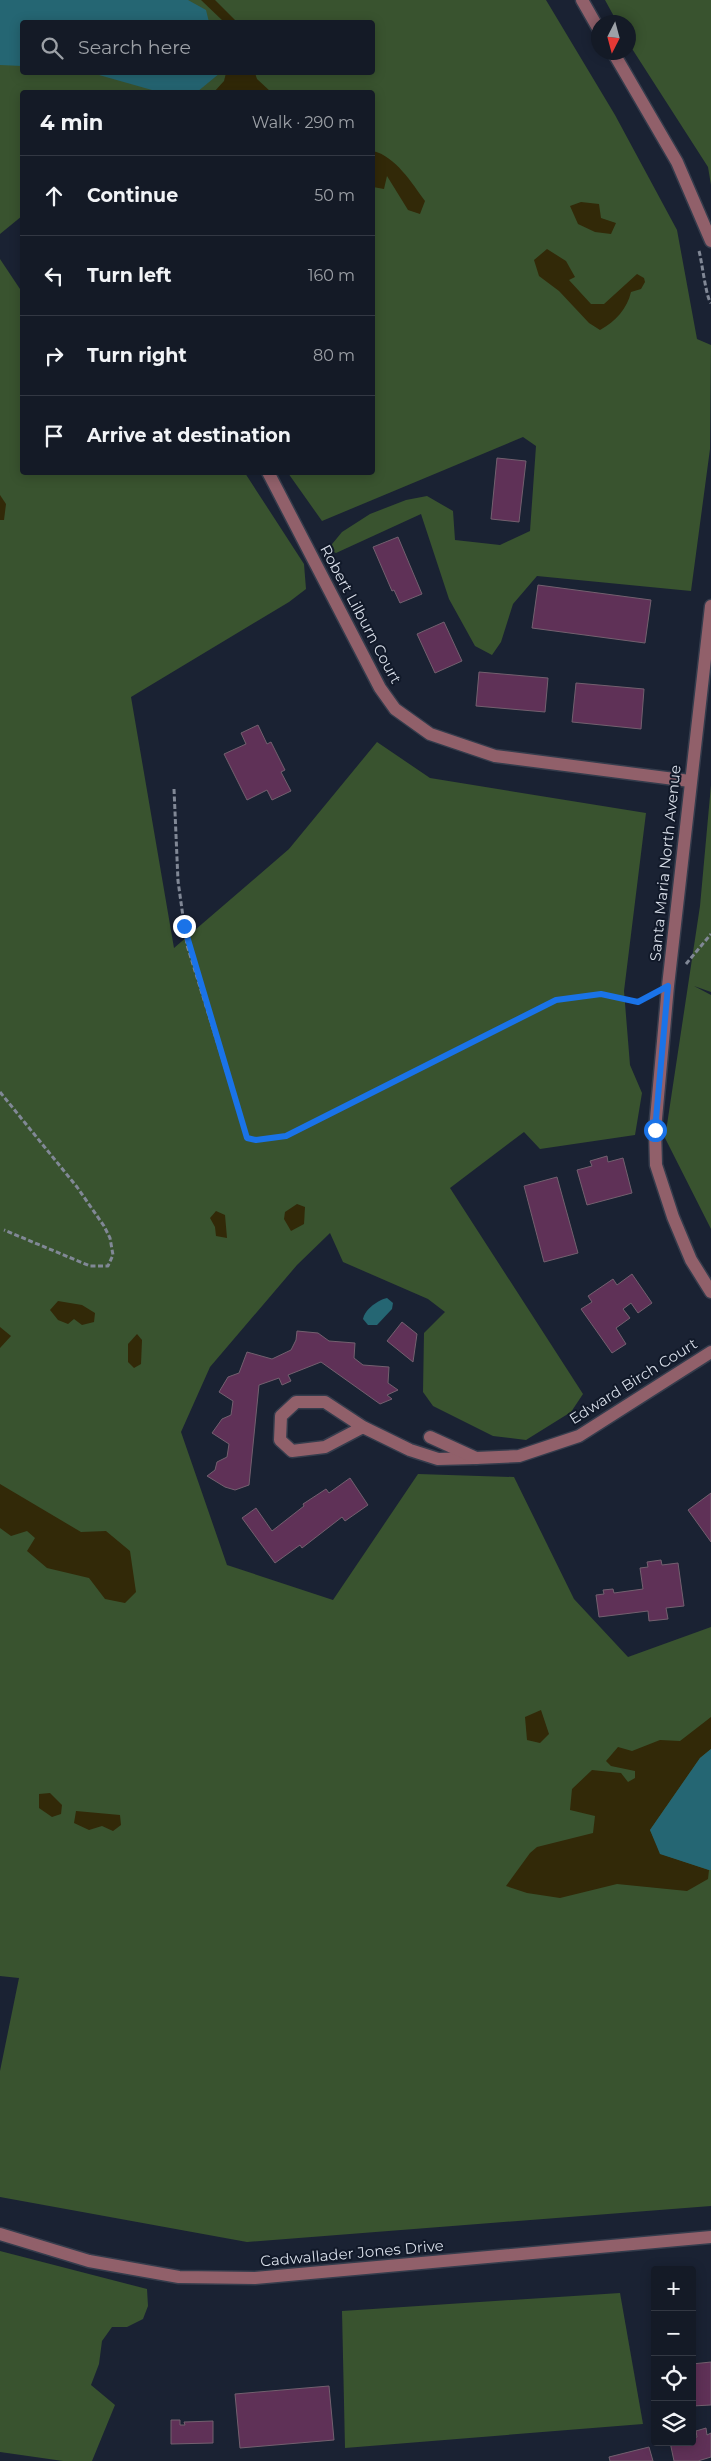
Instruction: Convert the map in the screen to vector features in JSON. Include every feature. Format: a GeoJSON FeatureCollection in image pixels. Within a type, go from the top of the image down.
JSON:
{"type":"FeatureCollection","features":[{"type":"Feature","properties":{"kind":"street"},"geometry":{"type":"LineString","coordinates":[[582,0],[591,16]]}},
{"type":"Feature","properties":{"kind":"street"},"geometry":{"type":"LineString","coordinates":[[618,60],[677,162],[711,241]]}},
{"type":"Feature","properties":{"kind":"street","name":"Robert Lilburn Court"},"geometry":{"type":"LineString","coordinates":[[270,475],[380,688],[395,708],[423,729],[430,734],[495,756],[690,781]]}},
{"type":"Feature","properties":{"kind":"street","name":"Santa Maria North Avenue"},"geometry":{"type":"LineString","coordinates":[[711,608],[668,986],[655,1130],[656,1165],[673,1217],[691,1260],[711,1292]]}},
{"type":"Feature","properties":{"kind":"street","name":"Edward Birch Court"},"geometry":{"type":"LineString","coordinates":[[430,1437],[476,1458],[519,1456],[579,1436],[711,1352]]}},
{"type":"Feature","properties":{"kind":"street"},"geometry":{"type":"LineString","coordinates":[[362,1427],[325,1447],[292,1451],[280,1440],[281,1416],[296,1402],[325,1402],[362,1427],[410,1450],[438,1459],[476,1458]]}},
{"type":"Feature","properties":{"kind":"street","name":"Cadwallader Jones Drive"},"geometry":{"type":"LineString","coordinates":[[0,2234],[89,2261],[180,2277],[255,2278],[711,2238]]}},
{"type":"Feature","properties":{"kind":"path"},"geometry":{"type":"LineString","coordinates":[[698,247],[706,277],[708,300],[711,303]]}},
{"type":"Feature","properties":{"kind":"path"},"geometry":{"type":"LineString","coordinates":[[174,789],[178,881],[187,944],[247,1138],[256,1140],[286,1136],[556,1000],[601,994],[638,1002],[668,986],[711,934]]}},
{"type":"Feature","properties":{"kind":"path"},"geometry":{"type":"LineString","coordinates":[[0,1092],[78,1186],[110,1238],[112,1259],[108,1266],[90,1266],[4,1230]]}},
{"type":"Feature","properties":{"kind":"shaded area"},"geometry":{"type":"Polygon","coordinates":[[[0,0],[546,0],[615,115],[677,230],[697,339],[711,345],[710,449],[691,591],[537,576],[513,604],[501,642],[492,655],[475,646],[449,599],[421,514],[336,553],[328,549],[342,532],[370,514],[406,500],[427,496],[453,511],[455,540],[500,545],[530,531],[536,446],[523,437],[322,521],[289,475],[375,475],[375,90],[20,90],[20,218],[0,234],[0,0]]]}},
{"type":"Feature","properties":{"kind":"shaded area"},"geometry":{"type":"Polygon","coordinates":[[[0,0],[188,0],[206,10],[208,20],[20,20],[20,66],[0,65],[0,0]]]}},
{"type":"Feature","properties":{"kind":"shaded area"},"geometry":{"type":"Polygon","coordinates":[[[605,0],[711,0],[711,185],[708,167],[636,55],[636,15],[613,15],[605,0]]]}},
{"type":"Feature","properties":{"kind":"shaded area"},"geometry":{"type":"Polygon","coordinates":[[[99,75],[218,75],[199,90],[152,90],[99,75]]]}},
{"type":"Feature","properties":{"kind":"shaded area"},"geometry":{"type":"Polygon","coordinates":[[[0,259],[20,289],[20,475],[246,475],[304,564],[306,589],[289,602],[131,697],[174,948],[289,849],[377,742],[430,778],[646,813],[624,991],[630,1065],[642,1093],[635,1135],[540,1149],[524,1132],[450,1188],[583,1394],[571,1412],[526,1440],[493,1436],[433,1406],[423,1392],[424,1333],[445,1312],[428,1299],[343,1262],[330,1233],[297,1265],[210,1367],[181,1432],[227,1565],[333,1600],[418,1474],[514,1477],[574,1599],[628,1657],[711,1627],[711,2206],[247,2242],[0,2197],[0,2071],[19,1978],[0,1976],[0,259]]]}},
{"type":"Feature","properties":{"kind":"shaded area"},"geometry":{"type":"Polygon","coordinates":[[[711,785],[711,992],[694,986],[711,995],[711,1229],[665,1138],[700,906],[711,785]]]}},
{"type":"Feature","properties":{"kind":"shaded area"},"geometry":{"type":"Polygon","coordinates":[[[387,1298],[393,1303],[392,1309],[377,1325],[368,1325],[363,1319],[366,1312],[376,1303],[387,1298]]]}},
{"type":"Feature","properties":{"kind":"shaded area"},"geometry":{"type":"Polygon","coordinates":[[[711,1749],[711,1870],[709,1870],[660,1854],[650,1830],[700,1758],[711,1749]]]}},
{"type":"Feature","properties":{"kind":"shaded area"},"geometry":{"type":"Polygon","coordinates":[[[0,2251],[147,2289],[148,2306],[143,2319],[127,2327],[112,2327],[102,2341],[99,2364],[91,2385],[115,2405],[92,2461],[63,2461],[0,2452],[0,2251]]]}},
{"type":"Feature","properties":{"kind":"shaded area"},"geometry":{"type":"Polygon","coordinates":[[[620,2293],[643,2424],[345,2448],[342,2311],[620,2293]]]}},
{"type":"Feature","properties":{"kind":"sand"},"geometry":{"type":"Polygon","coordinates":[[[201,0],[215,0],[235,20],[222,20],[201,0]]]}},
{"type":"Feature","properties":{"kind":"sand"},"geometry":{"type":"Polygon","coordinates":[[[226,75],[256,75],[257,79],[269,90],[216,90],[224,81],[226,75]]]}},
{"type":"Feature","properties":{"kind":"sand"},"geometry":{"type":"Polygon","coordinates":[[[375,152],[389,158],[396,164],[425,201],[420,214],[408,210],[387,176],[384,189],[375,187],[375,152]]]}},
{"type":"Feature","properties":{"kind":"sand"},"geometry":{"type":"Polygon","coordinates":[[[581,202],[599,204],[601,218],[616,223],[611,234],[595,232],[578,224],[570,206],[581,202]]]}},
{"type":"Feature","properties":{"kind":"sand"},"geometry":{"type":"Polygon","coordinates":[[[547,249],[566,261],[575,277],[569,280],[591,304],[604,304],[637,274],[644,278],[645,282],[641,289],[631,292],[627,304],[616,319],[600,330],[589,323],[559,291],[539,276],[534,260],[547,249]]]}},
{"type":"Feature","properties":{"kind":"sand"},"geometry":{"type":"Polygon","coordinates":[[[0,495],[6,504],[4,520],[0,520],[0,495]]]}},
{"type":"Feature","properties":{"kind":"sand"},"geometry":{"type":"Polygon","coordinates":[[[297,1204],[305,1207],[304,1224],[291,1231],[284,1219],[285,1212],[297,1204]]]}},
{"type":"Feature","properties":{"kind":"sand"},"geometry":{"type":"Polygon","coordinates":[[[216,1211],[225,1215],[227,1238],[216,1236],[215,1227],[210,1218],[216,1211]]]}},
{"type":"Feature","properties":{"kind":"sand"},"geometry":{"type":"Polygon","coordinates":[[[58,1301],[82,1305],[95,1313],[94,1322],[82,1325],[74,1319],[68,1324],[58,1320],[50,1310],[58,1301]]]}},
{"type":"Feature","properties":{"kind":"sand"},"geometry":{"type":"Polygon","coordinates":[[[0,1327],[11,1336],[0,1348],[0,1327]]]}},
{"type":"Feature","properties":{"kind":"sand"},"geometry":{"type":"Polygon","coordinates":[[[137,1334],[142,1340],[141,1364],[134,1368],[128,1362],[128,1344],[137,1334]]]}},
{"type":"Feature","properties":{"kind":"sand"},"geometry":{"type":"Polygon","coordinates":[[[0,1484],[81,1532],[106,1531],[130,1551],[136,1592],[125,1603],[105,1599],[89,1578],[47,1568],[27,1551],[35,1538],[27,1531],[11,1536],[0,1528],[0,1484]]]}},
{"type":"Feature","properties":{"kind":"sand"},"geometry":{"type":"Polygon","coordinates":[[[541,1710],[549,1734],[540,1743],[527,1740],[525,1717],[541,1710]]]}},
{"type":"Feature","properties":{"kind":"sand"},"geometry":{"type":"Polygon","coordinates":[[[711,1717],[711,1749],[700,1758],[650,1830],[661,1854],[709,1870],[708,1879],[687,1891],[617,1884],[560,1898],[527,1893],[506,1886],[530,1853],[537,1847],[593,1833],[595,1816],[570,1810],[572,1789],[592,1770],[621,1773],[628,1782],[635,1778],[635,1771],[611,1766],[606,1761],[618,1747],[632,1751],[660,1740],[680,1741],[711,1717]]]}},
{"type":"Feature","properties":{"kind":"sand"},"geometry":{"type":"Polygon","coordinates":[[[50,1793],[62,1805],[61,1814],[52,1817],[39,1808],[39,1794],[50,1793]]]}},
{"type":"Feature","properties":{"kind":"sand"},"geometry":{"type":"Polygon","coordinates":[[[76,1811],[120,1815],[121,1825],[113,1831],[102,1826],[89,1830],[74,1823],[76,1811]]]}},
{"type":"Feature","properties":{"kind":"building"},"geometry":{"type":"Polygon","coordinates":[[[497,458],[526,461],[519,522],[491,519],[497,458]]]}},
{"type":"Feature","properties":{"kind":"building"},"geometry":{"type":"Polygon","coordinates":[[[398,537],[422,594],[400,603],[394,590],[392,591],[373,547],[398,537]]]}},
{"type":"Feature","properties":{"kind":"building"},"geometry":{"type":"Polygon","coordinates":[[[538,585],[651,600],[645,643],[532,628],[538,585]]]}},
{"type":"Feature","properties":{"kind":"building"},"geometry":{"type":"Polygon","coordinates":[[[444,622],[462,661],[435,673],[417,634],[444,622]]]}},
{"type":"Feature","properties":{"kind":"building"},"geometry":{"type":"Polygon","coordinates":[[[479,672],[548,678],[545,712],[476,706],[479,672]]]}},
{"type":"Feature","properties":{"kind":"building"},"geometry":{"type":"Polygon","coordinates":[[[576,683],[644,689],[641,729],[572,722],[576,683]]]}},
{"type":"Feature","properties":{"kind":"building"},"geometry":{"type":"Polygon","coordinates":[[[258,725],[267,744],[271,742],[285,770],[281,772],[291,791],[272,800],[267,790],[247,800],[224,754],[246,744],[241,733],[258,725]]]}},
{"type":"Feature","properties":{"kind":"building"},"geometry":{"type":"Polygon","coordinates":[[[607,1156],[608,1162],[623,1158],[632,1193],[587,1205],[577,1170],[592,1166],[590,1161],[607,1156]]]}},
{"type":"Feature","properties":{"kind":"building"},"geometry":{"type":"Polygon","coordinates":[[[557,1177],[578,1253],[544,1262],[524,1186],[557,1177]]]}},
{"type":"Feature","properties":{"kind":"building"},"geometry":{"type":"Polygon","coordinates":[[[632,1274],[652,1303],[638,1313],[631,1303],[623,1309],[630,1318],[616,1328],[626,1344],[612,1353],[581,1309],[592,1302],[588,1296],[613,1279],[617,1285],[632,1274]]]}},
{"type":"Feature","properties":{"kind":"building"},"geometry":{"type":"Polygon","coordinates":[[[402,1322],[417,1334],[413,1362],[387,1341],[402,1322]]]}},
{"type":"Feature","properties":{"kind":"building"},"geometry":{"type":"Polygon","coordinates":[[[297,1331],[318,1333],[329,1341],[355,1343],[354,1358],[363,1365],[389,1367],[388,1383],[398,1390],[387,1395],[392,1399],[380,1404],[321,1362],[288,1375],[291,1381],[282,1385],[279,1378],[259,1385],[249,1485],[235,1490],[225,1487],[207,1476],[215,1470],[217,1462],[227,1457],[229,1444],[212,1433],[222,1419],[231,1415],[233,1401],[219,1392],[228,1377],[239,1373],[247,1352],[272,1359],[291,1350],[296,1340],[297,1331]]]}},
{"type":"Feature","properties":{"kind":"building"},"geometry":{"type":"Polygon","coordinates":[[[350,1478],[368,1505],[345,1521],[342,1517],[302,1548],[300,1545],[275,1563],[242,1518],[256,1508],[272,1531],[304,1506],[303,1504],[326,1489],[329,1493],[350,1478]]]}},
{"type":"Feature","properties":{"kind":"building"},"geometry":{"type":"Polygon","coordinates":[[[711,1493],[711,1542],[688,1510],[711,1493]]]}},
{"type":"Feature","properties":{"kind":"building"},"geometry":{"type":"Polygon","coordinates":[[[661,1560],[662,1565],[678,1563],[684,1606],[666,1608],[668,1619],[649,1621],[648,1611],[599,1617],[596,1595],[604,1594],[603,1590],[613,1589],[614,1593],[643,1589],[640,1568],[648,1567],[647,1562],[661,1560]]]}},
{"type":"Feature","properties":{"kind":"building"},"geometry":{"type":"Polygon","coordinates":[[[711,2362],[711,2405],[696,2406],[696,2364],[711,2362]]]}},
{"type":"Feature","properties":{"kind":"building"},"geometry":{"type":"Polygon","coordinates":[[[329,2386],[334,2440],[240,2448],[235,2394],[329,2386]]]}},
{"type":"Feature","properties":{"kind":"building"},"geometry":{"type":"Polygon","coordinates":[[[171,2420],[180,2420],[180,2425],[185,2425],[184,2422],[213,2421],[213,2443],[171,2444],[171,2420]]]}},
{"type":"Feature","properties":{"kind":"building"},"geometry":{"type":"Polygon","coordinates":[[[706,2428],[707,2435],[711,2433],[711,2457],[698,2461],[674,2461],[671,2446],[696,2446],[696,2431],[706,2428]]]}},
{"type":"Feature","properties":{"kind":"building"},"geometry":{"type":"Polygon","coordinates":[[[649,2447],[653,2461],[610,2461],[609,2457],[649,2447]]]}},
{"type":"Feature","properties":{"kind":"route"},"geometry":{"type":"LineString","coordinates":[[184,926],[187,944],[247,1138],[256,1140],[286,1136],[556,1000],[601,994],[638,1002],[668,986],[655,1130]]}}]}
